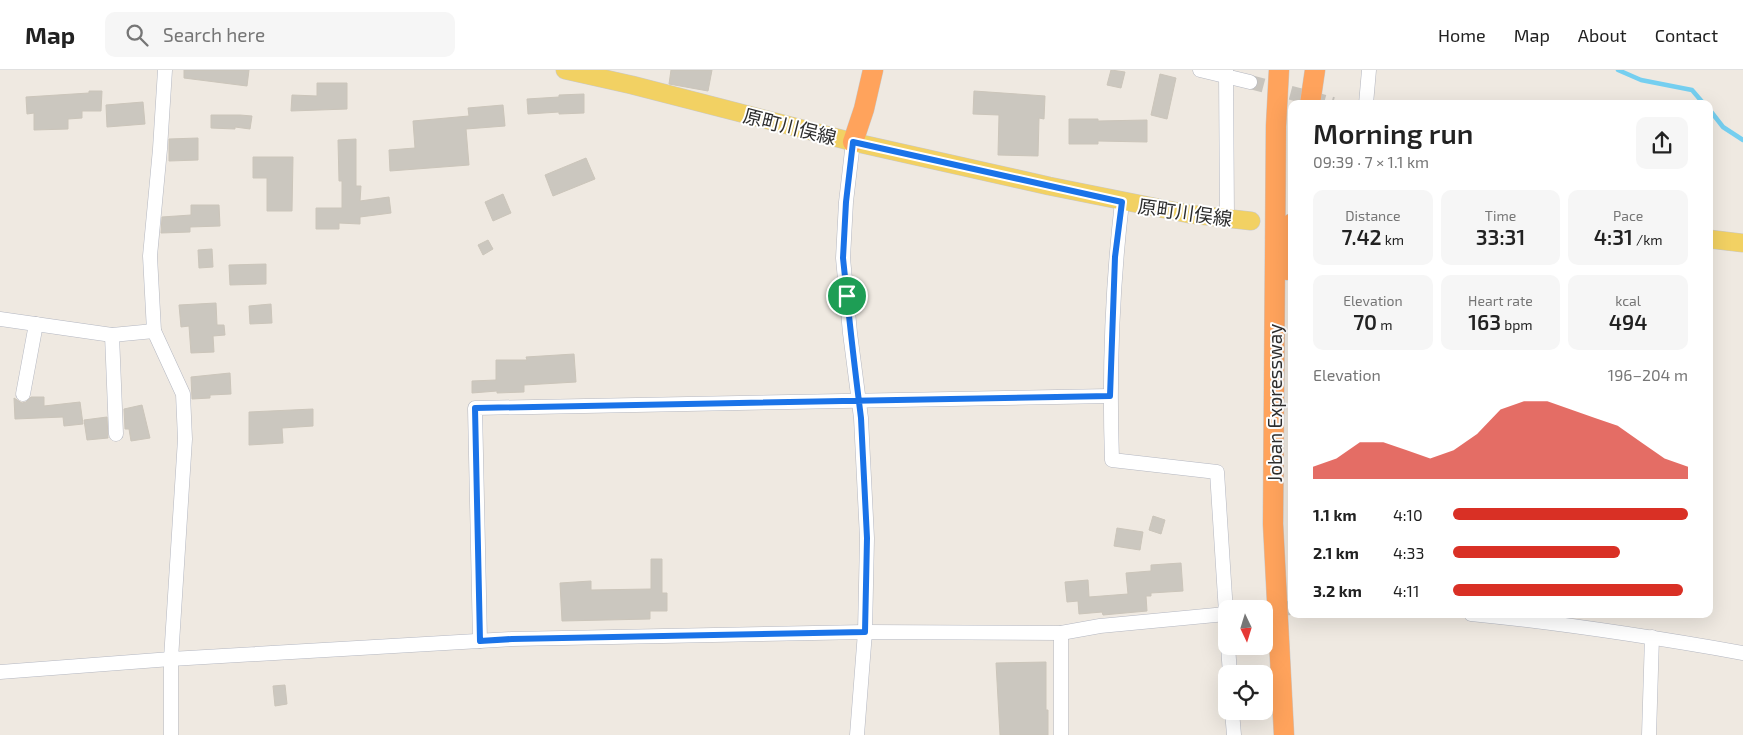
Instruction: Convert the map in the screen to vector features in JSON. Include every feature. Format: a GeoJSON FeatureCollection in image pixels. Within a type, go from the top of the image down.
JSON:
{"type":"FeatureCollection","features":[{"type":"Feature","properties":{"kind":"highway"},"geometry":{"type":"LineString","coordinates":[[853,142],[853,106],[861,70]]}},
{"type":"Feature","properties":{"kind":"highway"},"geometry":{"type":"LineString","coordinates":[[853,142],[864,109],[873,70]]}},
{"type":"Feature","properties":{"kind":"highway"},"geometry":{"type":"LineString","coordinates":[[1274,70],[1276,126]]}},
{"type":"Feature","properties":{"kind":"highway","name":"Joban Expressway"},"geometry":{"type":"LineString","coordinates":[[1279,70],[1276,126],[1273,524],[1284,735]]}},
{"type":"Feature","properties":{"kind":"highway"},"geometry":{"type":"LineString","coordinates":[[1311,100],[1315,70]]}},
{"type":"Feature","properties":{"kind":"highway"},"geometry":{"type":"LineString","coordinates":[[1273,524],[1281,457],[1283,349],[1288,271]]}},
{"type":"Feature","properties":{"kind":"main road","name":"原町川俣線"},"geometry":{"type":"LineString","coordinates":[[565,70],[632,85],[853,142],[1122,202],[1189,214],[1251,221]]}},
{"type":"Feature","properties":{"kind":"main road"},"geometry":{"type":"LineString","coordinates":[[1713,240],[1743,244]]}},
{"type":"Feature","properties":{"kind":"street"},"geometry":{"type":"LineString","coordinates":[[165,70],[150,256],[154,331],[184,394],[185,439],[171,659],[171,735]]}},
{"type":"Feature","properties":{"kind":"street"},"geometry":{"type":"LineString","coordinates":[[1200,70],[1226,73],[1250,82]]}},
{"type":"Feature","properties":{"kind":"street"},"geometry":{"type":"LineString","coordinates":[[1366,100],[1369,70]]}},
{"type":"Feature","properties":{"kind":"street"},"geometry":{"type":"LineString","coordinates":[[1226,73],[1227,218]]}},
{"type":"Feature","properties":{"kind":"street"},"geometry":{"type":"LineString","coordinates":[[853,142],[846,202],[843,258],[861,418],[867,538],[865,632],[857,735]]}},
{"type":"Feature","properties":{"kind":"street"},"geometry":{"type":"LineString","coordinates":[[1122,202],[1115,257],[1110,396],[1112,460],[1217,472],[1225,600]]}},
{"type":"Feature","properties":{"kind":"street"},"geometry":{"type":"LineString","coordinates":[[0,318],[112,335],[154,331]]}},
{"type":"Feature","properties":{"kind":"street"},"geometry":{"type":"LineString","coordinates":[[23,394],[36,324]]}},
{"type":"Feature","properties":{"kind":"street"},"geometry":{"type":"LineString","coordinates":[[112,335],[116,434]]}},
{"type":"Feature","properties":{"kind":"street"},"geometry":{"type":"LineString","coordinates":[[480,641],[475,408],[1110,396]]}},
{"type":"Feature","properties":{"kind":"street"},"geometry":{"type":"LineString","coordinates":[[0,672],[171,659],[512,639],[865,632],[1061,633],[1100,626],[1218,614]]}},
{"type":"Feature","properties":{"kind":"street"},"geometry":{"type":"LineString","coordinates":[[1513,618],[1652,637],[1743,654]]}},
{"type":"Feature","properties":{"kind":"street"},"geometry":{"type":"LineString","coordinates":[[1061,633],[1061,735]]}},
{"type":"Feature","properties":{"kind":"street"},"geometry":{"type":"LineString","coordinates":[[1649,735],[1652,637]]}},
{"type":"Feature","properties":{"kind":"street"},"geometry":{"type":"LineString","coordinates":[[1233,720],[1234,735]]}},
{"type":"Feature","properties":{"kind":"building"},"geometry":{"type":"Polygon","coordinates":[[[184,70],[249,70],[247,86],[184,78],[184,70]]]}},
{"type":"Feature","properties":{"kind":"building"},"geometry":{"type":"Polygon","coordinates":[[[671,70],[712,70],[708,91],[669,84],[671,70]]]}},
{"type":"Feature","properties":{"kind":"building"},"geometry":{"type":"Polygon","coordinates":[[[1111,70],[1125,72],[1121,88],[1107,85],[1111,70]]]}},
{"type":"Feature","properties":{"kind":"building"},"geometry":{"type":"Polygon","coordinates":[[[1160,74],[1176,78],[1167,119],[1151,115],[1160,74]]]}},
{"type":"Feature","properties":{"kind":"building"},"geometry":{"type":"Polygon","coordinates":[[[317,83],[347,83],[347,109],[291,111],[292,95],[317,96],[317,83]]]}},
{"type":"Feature","properties":{"kind":"building"},"geometry":{"type":"Polygon","coordinates":[[[89,91],[102,91],[101,111],[82,111],[82,118],[68,119],[68,129],[34,130],[34,113],[27,114],[26,97],[89,93],[89,91]]]}},
{"type":"Feature","properties":{"kind":"building"},"geometry":{"type":"Polygon","coordinates":[[[974,91],[1045,96],[1044,119],[1039,118],[1038,156],[998,155],[999,115],[973,114],[974,91]]]}},
{"type":"Feature","properties":{"kind":"building"},"geometry":{"type":"Polygon","coordinates":[[[584,94],[584,113],[528,114],[527,99],[584,94]]]}},
{"type":"Feature","properties":{"kind":"building"},"geometry":{"type":"Polygon","coordinates":[[[143,102],[145,124],[107,127],[106,105],[143,102]]]}},
{"type":"Feature","properties":{"kind":"building"},"geometry":{"type":"Polygon","coordinates":[[[503,105],[505,126],[466,129],[469,165],[390,171],[389,150],[415,148],[413,121],[469,116],[468,108],[503,105]]]}},
{"type":"Feature","properties":{"kind":"building"},"geometry":{"type":"Polygon","coordinates":[[[211,115],[252,116],[250,129],[235,127],[235,129],[211,128],[211,115]]]}},
{"type":"Feature","properties":{"kind":"building"},"geometry":{"type":"Polygon","coordinates":[[[1069,119],[1098,119],[1098,121],[1147,120],[1147,142],[1098,141],[1098,144],[1069,144],[1069,119]]]}},
{"type":"Feature","properties":{"kind":"building"},"geometry":{"type":"Polygon","coordinates":[[[198,138],[198,160],[169,161],[169,139],[198,138]]]}},
{"type":"Feature","properties":{"kind":"building"},"geometry":{"type":"Polygon","coordinates":[[[356,139],[356,186],[361,186],[360,201],[389,197],[391,213],[360,217],[360,224],[339,223],[339,229],[316,229],[316,208],[342,208],[342,181],[339,181],[338,140],[356,139]]]}},
{"type":"Feature","properties":{"kind":"building"},"geometry":{"type":"Polygon","coordinates":[[[253,157],[293,157],[292,211],[267,211],[267,178],[253,178],[253,157]]]}},
{"type":"Feature","properties":{"kind":"building"},"geometry":{"type":"Polygon","coordinates":[[[586,158],[595,179],[553,196],[545,175],[586,158]]]}},
{"type":"Feature","properties":{"kind":"building"},"geometry":{"type":"Polygon","coordinates":[[[503,194],[511,213],[493,221],[485,202],[503,194]]]}},
{"type":"Feature","properties":{"kind":"building"},"geometry":{"type":"Polygon","coordinates":[[[191,205],[219,205],[220,226],[190,227],[190,232],[161,233],[162,217],[191,215],[191,205]]]}},
{"type":"Feature","properties":{"kind":"building"},"geometry":{"type":"Polygon","coordinates":[[[488,240],[493,249],[483,255],[478,245],[488,240]]]}},
{"type":"Feature","properties":{"kind":"building"},"geometry":{"type":"Polygon","coordinates":[[[212,249],[213,267],[199,268],[198,250],[212,249]]]}},
{"type":"Feature","properties":{"kind":"building"},"geometry":{"type":"Polygon","coordinates":[[[266,264],[266,284],[230,285],[229,265],[266,264]]]}},
{"type":"Feature","properties":{"kind":"building"},"geometry":{"type":"Polygon","coordinates":[[[216,303],[217,325],[224,325],[225,335],[213,336],[214,352],[191,353],[189,326],[181,327],[179,305],[216,303]]]}},
{"type":"Feature","properties":{"kind":"building"},"geometry":{"type":"Polygon","coordinates":[[[271,304],[272,323],[250,324],[249,306],[271,304]]]}},
{"type":"Feature","properties":{"kind":"building"},"geometry":{"type":"Polygon","coordinates":[[[574,354],[576,382],[524,385],[524,392],[497,393],[497,391],[472,393],[472,381],[496,380],[496,360],[527,360],[526,357],[574,354]]]}},
{"type":"Feature","properties":{"kind":"building"},"geometry":{"type":"Polygon","coordinates":[[[230,373],[231,394],[210,395],[210,398],[192,399],[191,377],[230,373]]]}},
{"type":"Feature","properties":{"kind":"building"},"geometry":{"type":"Polygon","coordinates":[[[31,397],[44,397],[44,406],[80,402],[83,424],[64,426],[63,417],[15,419],[14,398],[22,403],[31,397]]]}},
{"type":"Feature","properties":{"kind":"building"},"geometry":{"type":"Polygon","coordinates":[[[142,405],[150,438],[131,441],[129,429],[125,429],[124,409],[142,405]]]}},
{"type":"Feature","properties":{"kind":"building"},"geometry":{"type":"Polygon","coordinates":[[[313,409],[313,426],[282,428],[283,443],[249,445],[249,412],[313,409]]]}},
{"type":"Feature","properties":{"kind":"building"},"geometry":{"type":"Polygon","coordinates":[[[107,417],[108,438],[87,440],[84,420],[107,417]]]}},
{"type":"Feature","properties":{"kind":"building"},"geometry":{"type":"Polygon","coordinates":[[[1153,516],[1165,520],[1161,534],[1149,530],[1153,516]]]}},
{"type":"Feature","properties":{"kind":"building"},"geometry":{"type":"Polygon","coordinates":[[[1117,528],[1143,532],[1140,550],[1114,546],[1117,528]]]}},
{"type":"Feature","properties":{"kind":"building"},"geometry":{"type":"Polygon","coordinates":[[[651,559],[662,559],[662,593],[667,593],[667,611],[650,611],[650,619],[562,621],[560,583],[591,581],[591,590],[651,589],[651,559]]]}},
{"type":"Feature","properties":{"kind":"building"},"geometry":{"type":"Polygon","coordinates":[[[1181,563],[1183,591],[1151,593],[1151,596],[1146,596],[1147,611],[1103,615],[1102,612],[1079,614],[1078,601],[1067,602],[1065,582],[1088,580],[1089,597],[1128,594],[1126,573],[1151,571],[1151,565],[1181,563]]]}},
{"type":"Feature","properties":{"kind":"building"},"geometry":{"type":"Polygon","coordinates":[[[1046,662],[1048,735],[1000,735],[996,663],[1046,662]]]}},
{"type":"Feature","properties":{"kind":"building"},"geometry":{"type":"Polygon","coordinates":[[[285,685],[287,704],[275,706],[273,686],[285,685]]]}},
{"type":"Feature","properties":{"kind":"waterway"},"geometry":{"type":"LineString","coordinates":[[1618,70],[1641,80],[1692,90],[1701,100]]}},
{"type":"Feature","properties":{"kind":"waterway"},"geometry":{"type":"LineString","coordinates":[[1713,114],[1723,127],[1743,140]]}},
{"type":"Feature","properties":{"kind":"tunnel"},"geometry":{"type":"LineString","coordinates":[[1250,82],[1318,100]]}},
{"type":"Feature","properties":{"kind":"tunnel"},"geometry":{"type":"LineString","coordinates":[[1273,609],[1288,608]]}},
{"type":"Feature","properties":{"kind":"route"},"geometry":{"type":"LineString","coordinates":[[847,296],[843,258],[846,202],[853,142],[1122,202],[1115,257],[1110,396],[859,402],[475,408],[480,641],[865,632],[867,538],[861,418],[859,402],[850,333],[847,296]]}}]}
